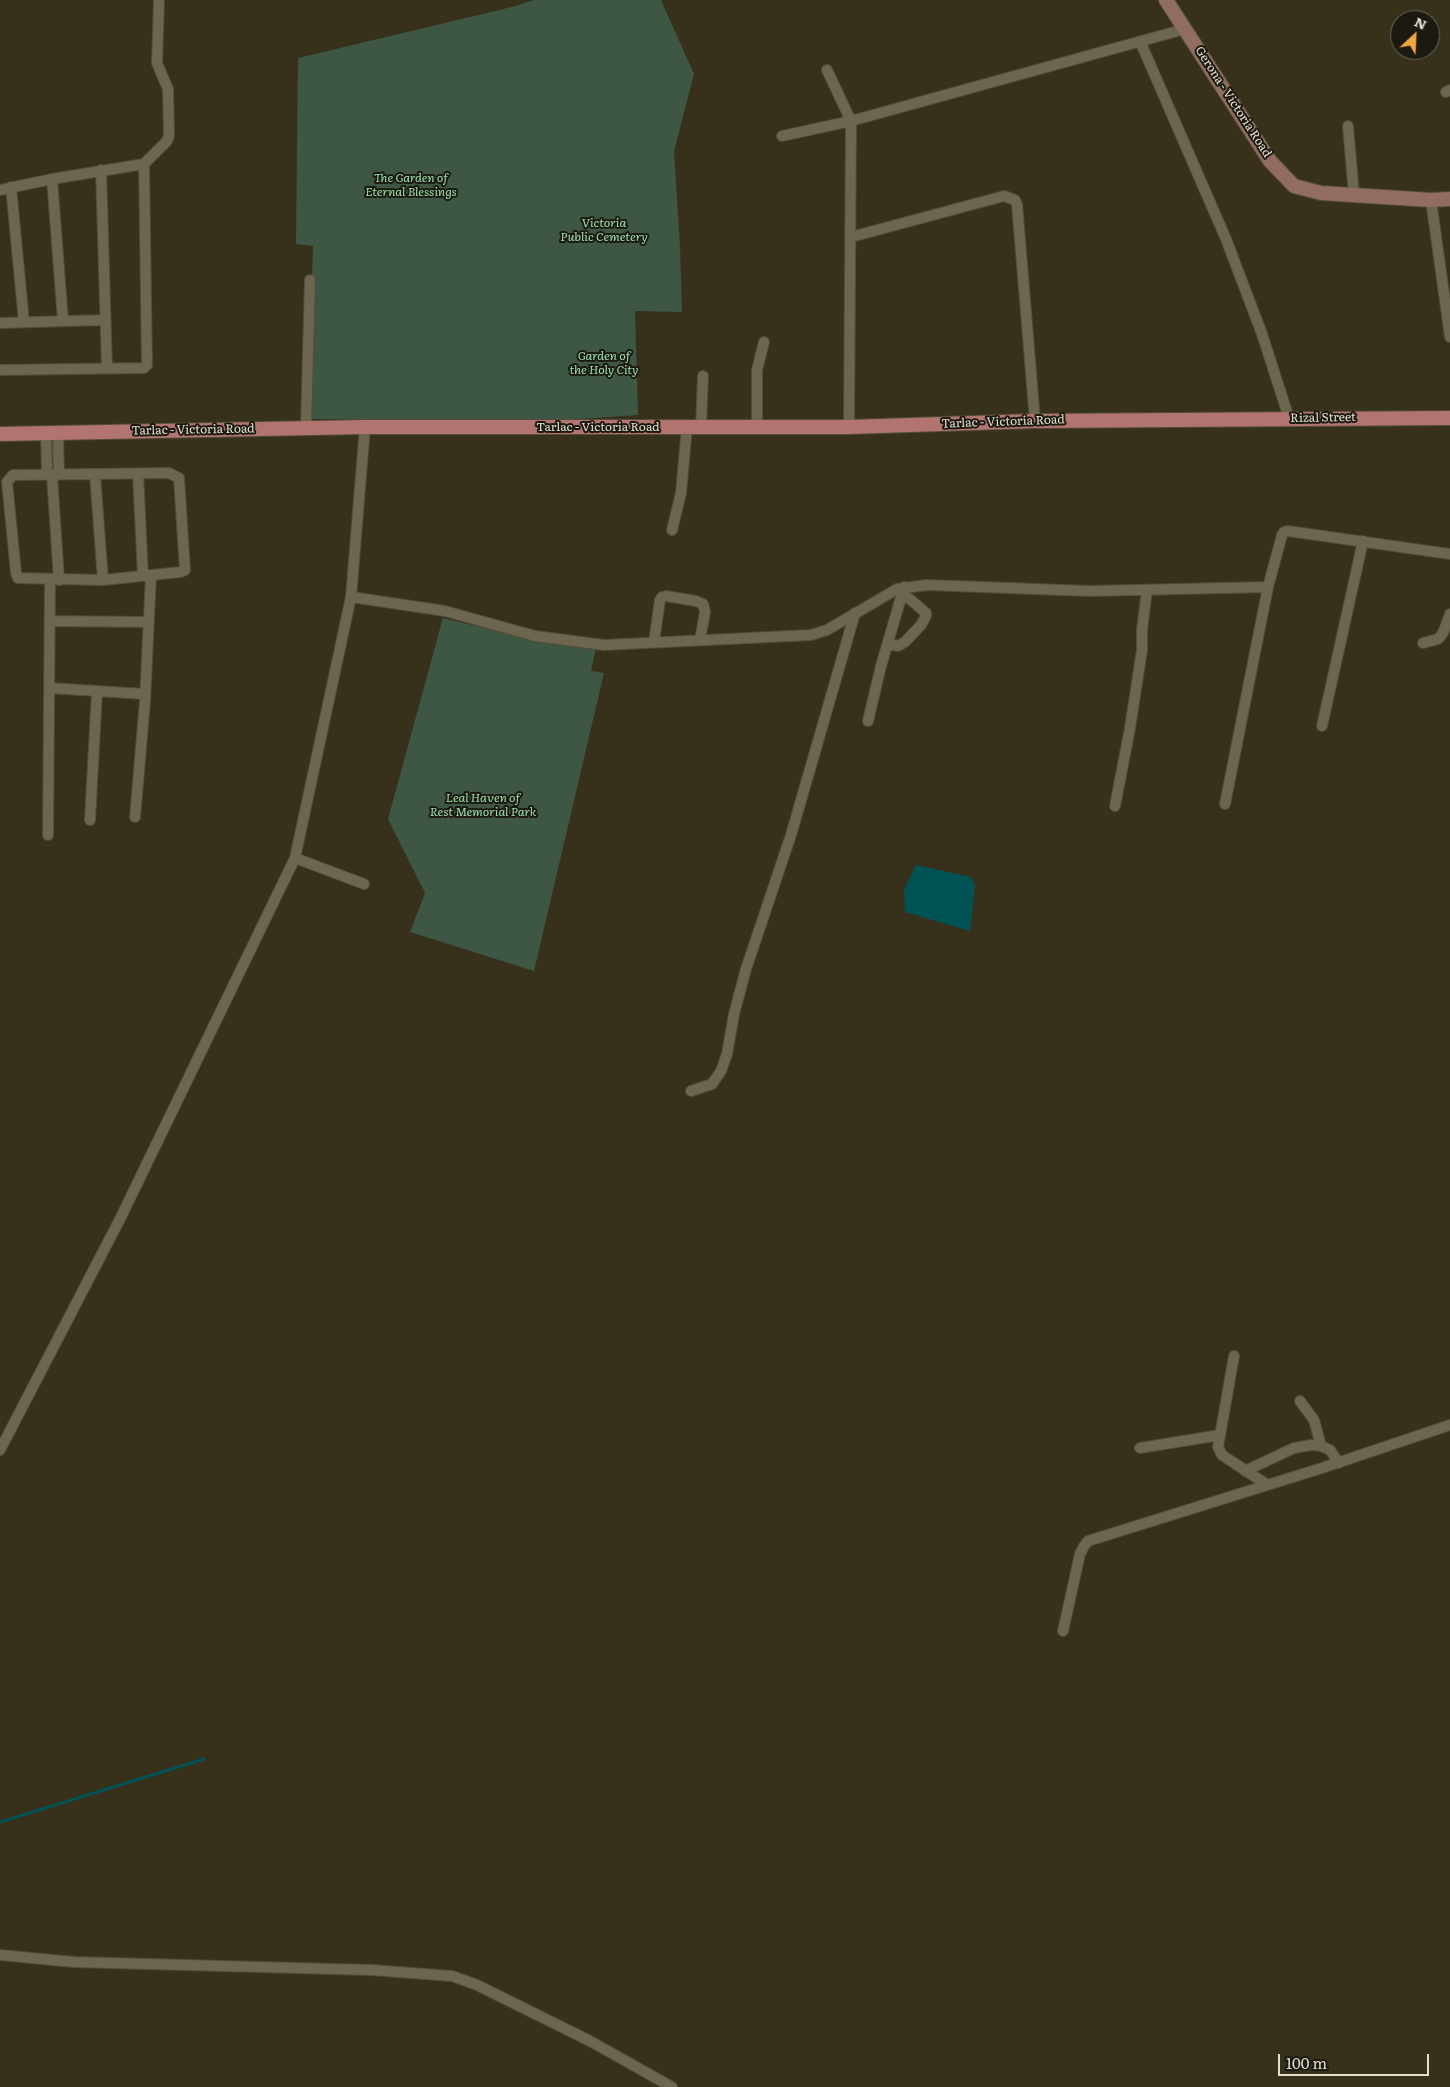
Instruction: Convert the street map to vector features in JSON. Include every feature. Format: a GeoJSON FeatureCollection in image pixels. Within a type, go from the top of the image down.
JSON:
{"type":"FeatureCollection","features":[{"type":"Feature","properties":{"kind":"main road","name":"Gerona - Victoria Road"},"geometry":{"type":"LineString","coordinates":[[1166,0],[1270,161],[1294,186],[1321,193],[1431,200],[1450,199]]}},
{"type":"Feature","properties":{"kind":"main road","name":"Rizal Street"},"geometry":{"type":"LineString","coordinates":[[1195,419],[1450,418]]}},
{"type":"Feature","properties":{"kind":"main road","name":"Tarlac - Victoria Road"},"geometry":{"type":"LineString","coordinates":[[0,434],[365,427],[849,427],[1035,421],[1195,419]]}},
{"type":"Feature","properties":{"kind":"street"},"geometry":{"type":"LineString","coordinates":[[0,190],[101,170],[144,164],[167,141],[169,135],[168,89],[157,63],[159,0]]}},
{"type":"Feature","properties":{"kind":"street"},"geometry":{"type":"LineString","coordinates":[[782,136],[851,121],[1185,29]]}},
{"type":"Feature","properties":{"kind":"street"},"geometry":{"type":"LineString","coordinates":[[1140,41],[1226,239],[1262,334],[1289,418]]}},
{"type":"Feature","properties":{"kind":"street"},"geometry":{"type":"LineString","coordinates":[[827,70],[851,121],[849,427]]}},
{"type":"Feature","properties":{"kind":"street"},"geometry":{"type":"LineString","coordinates":[[1348,126],[1354,195]]}},
{"type":"Feature","properties":{"kind":"street"},"geometry":{"type":"LineString","coordinates":[[0,370],[144,368],[147,365],[144,164]]}},
{"type":"Feature","properties":{"kind":"street"},"geometry":{"type":"LineString","coordinates":[[101,170],[107,368]]}},
{"type":"Feature","properties":{"kind":"street"},"geometry":{"type":"LineString","coordinates":[[52,179],[64,321]]}},
{"type":"Feature","properties":{"kind":"street"},"geometry":{"type":"LineString","coordinates":[[11,187],[24,322]]}},
{"type":"Feature","properties":{"kind":"street"},"geometry":{"type":"LineString","coordinates":[[851,238],[1004,196],[1015,200],[1017,204],[1035,421]]}},
{"type":"Feature","properties":{"kind":"street"},"geometry":{"type":"LineString","coordinates":[[1431,200],[1450,337]]}},
{"type":"Feature","properties":{"kind":"street"},"geometry":{"type":"LineString","coordinates":[[306,428],[310,280]]}},
{"type":"Feature","properties":{"kind":"street"},"geometry":{"type":"LineString","coordinates":[[0,323],[105,320]]}},
{"type":"Feature","properties":{"kind":"street"},"geometry":{"type":"LineString","coordinates":[[757,427],[757,370],[764,342]]}},
{"type":"Feature","properties":{"kind":"street"},"geometry":{"type":"LineString","coordinates":[[701,427],[703,376]]}},
{"type":"Feature","properties":{"kind":"street"},"geometry":{"type":"LineString","coordinates":[[0,1450],[120,1218],[295,858],[351,597],[365,427]]}},
{"type":"Feature","properties":{"kind":"street"},"geometry":{"type":"LineString","coordinates":[[672,530],[681,493],[687,427]]}},
{"type":"Feature","properties":{"kind":"street"},"geometry":{"type":"LineString","coordinates":[[48,835],[50,621],[54,580],[52,433]]}},
{"type":"Feature","properties":{"kind":"street"},"geometry":{"type":"LineString","coordinates":[[169,473],[179,478],[185,570],[182,572],[103,580],[18,578],[7,482],[13,475],[95,475],[169,473]]}},
{"type":"Feature","properties":{"kind":"street"},"geometry":{"type":"LineString","coordinates":[[136,817],[149,622],[138,474]]}},
{"type":"Feature","properties":{"kind":"street"},"geometry":{"type":"LineString","coordinates":[[95,475],[103,580]]}},
{"type":"Feature","properties":{"kind":"street"},"geometry":{"type":"LineString","coordinates":[[1225,804],[1268,587],[1284,532],[1288,531],[1450,554]]}},
{"type":"Feature","properties":{"kind":"street"},"geometry":{"type":"LineString","coordinates":[[1322,726],[1363,542]]}},
{"type":"Feature","properties":{"kind":"street"},"geometry":{"type":"LineString","coordinates":[[903,591],[928,585],[1090,591],[1268,587]]}},
{"type":"Feature","properties":{"kind":"street"},"geometry":{"type":"LineString","coordinates":[[351,597],[444,611],[534,636],[604,645],[811,635],[826,630],[898,588],[926,613],[926,616],[921,625],[905,642],[898,646],[888,644]]}},
{"type":"Feature","properties":{"kind":"street"},"geometry":{"type":"LineString","coordinates":[[1115,806],[1142,650],[1142,630],[1147,590]]}},
{"type":"Feature","properties":{"kind":"street"},"geometry":{"type":"LineString","coordinates":[[868,721],[903,591]]}},
{"type":"Feature","properties":{"kind":"street"},"geometry":{"type":"LineString","coordinates":[[654,642],[660,600],[666,596],[703,604],[705,612],[700,640]]}},
{"type":"Feature","properties":{"kind":"street"},"geometry":{"type":"LineString","coordinates":[[691,1091],[712,1084],[721,1071],[746,969],[791,835],[855,613]]}},
{"type":"Feature","properties":{"kind":"street"},"geometry":{"type":"LineString","coordinates":[[1423,643],[1438,639],[1444,633],[1450,614]]}},
{"type":"Feature","properties":{"kind":"street"},"geometry":{"type":"LineString","coordinates":[[50,621],[149,622]]}},
{"type":"Feature","properties":{"kind":"street"},"geometry":{"type":"LineString","coordinates":[[50,688],[144,694]]}},
{"type":"Feature","properties":{"kind":"street"},"geometry":{"type":"LineString","coordinates":[[90,820],[97,691]]}},
{"type":"Feature","properties":{"kind":"street"},"geometry":{"type":"LineString","coordinates":[[295,858],[364,884]]}},
{"type":"Feature","properties":{"kind":"street"},"geometry":{"type":"LineString","coordinates":[[1234,1356],[1218,1447],[1222,1455],[1266,1484]]}},
{"type":"Feature","properties":{"kind":"street"},"geometry":{"type":"LineString","coordinates":[[1300,1401],[1314,1420],[1320,1446]]}},
{"type":"Feature","properties":{"kind":"street"},"geometry":{"type":"LineString","coordinates":[[1063,1630],[1080,1554],[1088,1541],[1266,1484],[1339,1463],[1450,1425]]}},
{"type":"Feature","properties":{"kind":"street"},"geometry":{"type":"LineString","coordinates":[[1140,1448],[1220,1435]]}},
{"type":"Feature","properties":{"kind":"street"},"geometry":{"type":"LineString","coordinates":[[1244,1471],[1294,1448],[1320,1446],[1330,1450],[1339,1463]]}},
{"type":"Feature","properties":{"kind":"street"},"geometry":{"type":"LineString","coordinates":[[0,1956],[74,1962],[371,1970],[452,1976],[477,1985],[590,2041],[672,2087]]}},
{"type":"Feature","properties":{"kind":"green space","name":"The Garden of Eternal Blessings"},"geometry":{"type":"Polygon","coordinates":[[[534,0],[661,0],[694,74],[674,151],[682,312],[635,311],[638,415],[564,420],[308,419],[313,246],[296,244],[298,58],[512,7],[534,0]]]}},
{"type":"Feature","properties":{"kind":"green space","name":"Leal Haven of Rest Memorial Park"},"geometry":{"type":"Polygon","coordinates":[[[443,618],[534,640],[596,648],[591,671],[604,673],[534,971],[410,932],[425,893],[388,819],[443,618]]]}},
{"type":"Feature","properties":{"kind":"water"},"geometry":{"type":"Polygon","coordinates":[[[916,865],[971,877],[975,885],[970,931],[905,912],[904,890],[916,865]]]}},
{"type":"Feature","properties":{"kind":"waterway"},"geometry":{"type":"LineString","coordinates":[[0,1822],[204,1759]]}},
{"type":"Feature","properties":{"kind":"park label","name":"Victoria Public Cemetery"},"geometry":{"type":"Point","coordinates":[604,230]}},
{"type":"Feature","properties":{"kind":"park label","name":"Garden of the Holy City"},"geometry":{"type":"Point","coordinates":[604,363]}}]}
